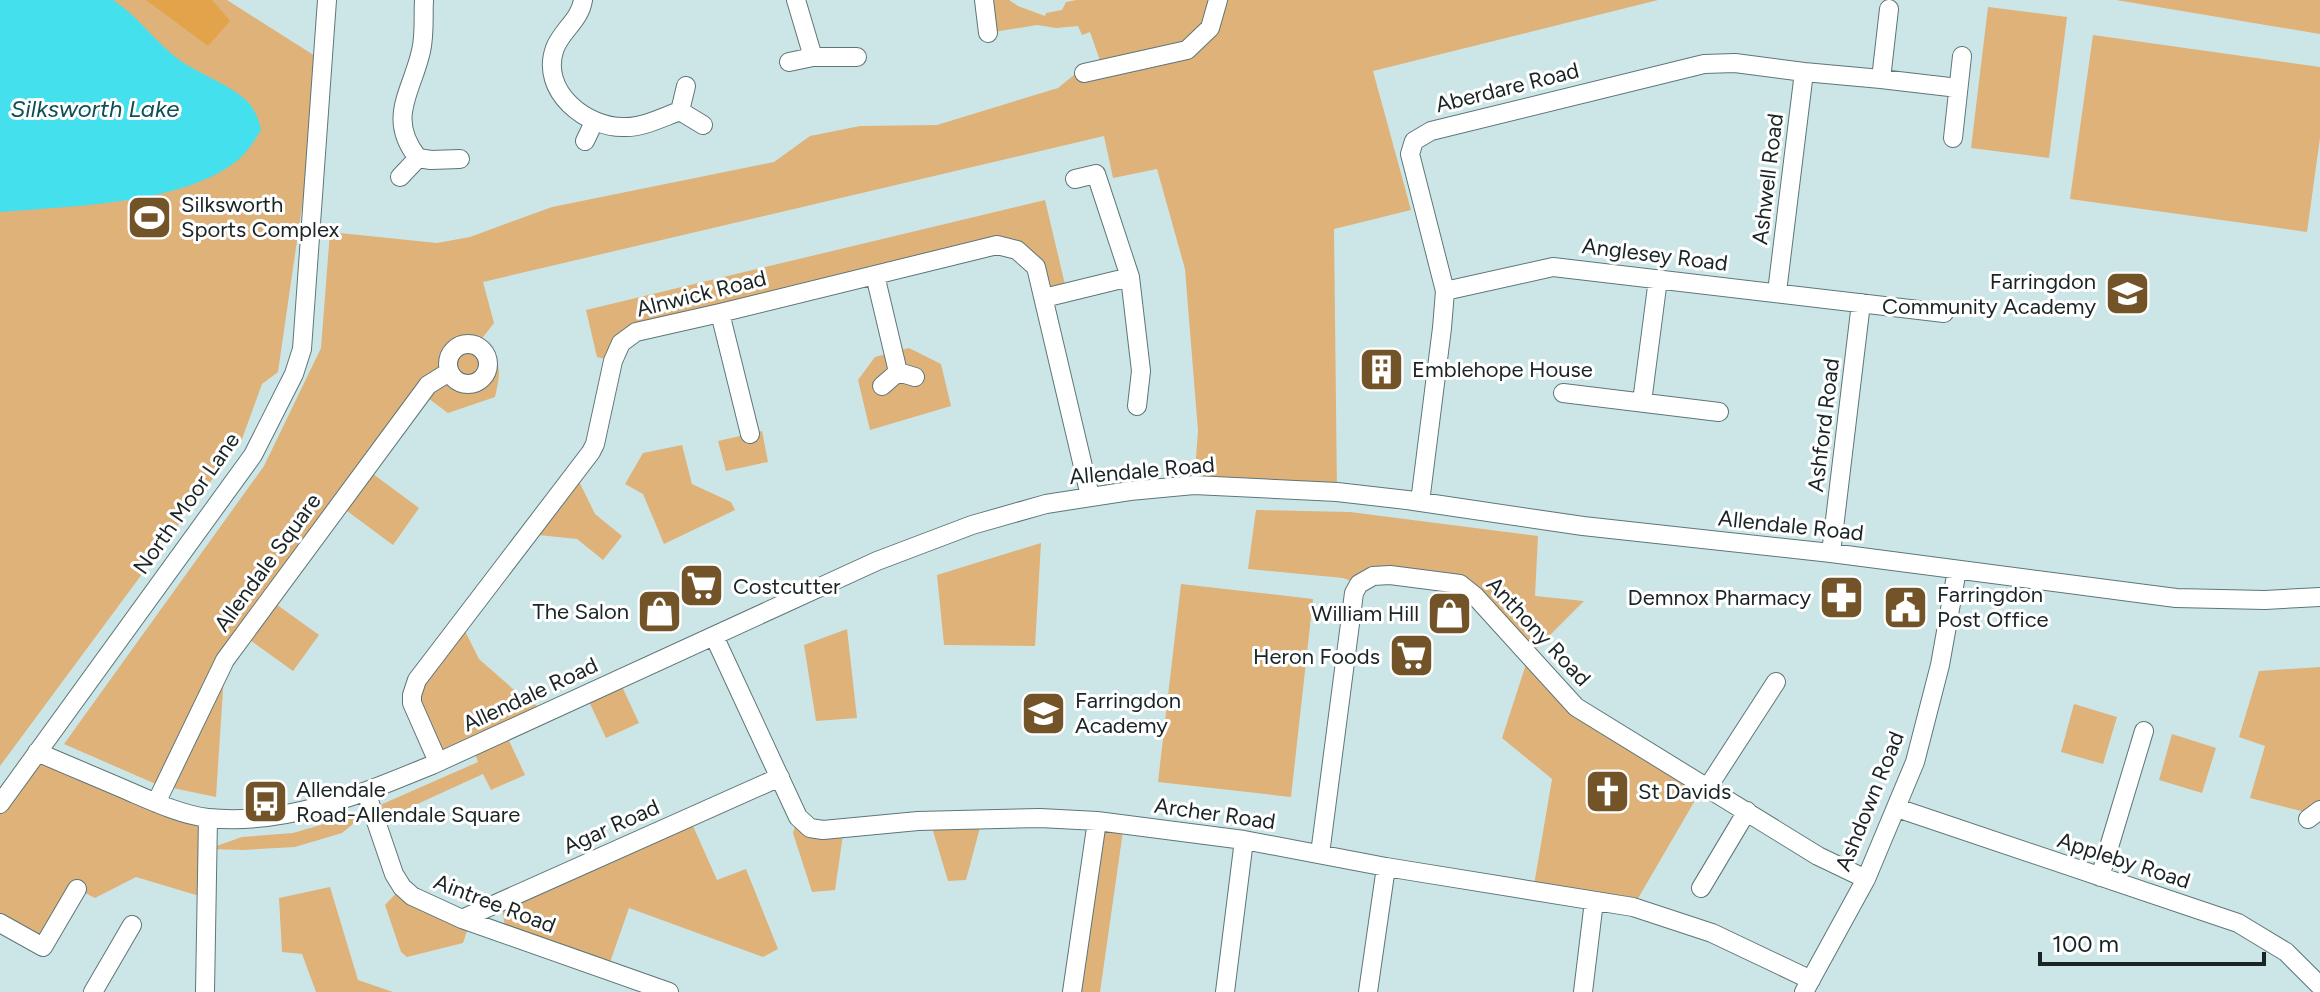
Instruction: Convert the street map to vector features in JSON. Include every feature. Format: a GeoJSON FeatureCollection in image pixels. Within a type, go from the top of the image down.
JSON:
{"type":"FeatureCollection","features":[{"type":"Feature","properties":{"kind":"street","name":"North Moor Lane"},"geometry":{"type":"LineString","coordinates":[[0,804],[253,455],[294,374],[304,334],[327,0]]}},
{"type":"Feature","properties":{"kind":"street"},"geometry":{"type":"LineString","coordinates":[[424,0],[422,47],[404,102],[403,130],[408,145],[418,158],[460,159]]}},
{"type":"Feature","properties":{"kind":"street"},"geometry":{"type":"LineString","coordinates":[[583,0],[579,15],[555,47],[552,72],[557,85],[576,110],[603,126],[630,128],[680,111]]}},
{"type":"Feature","properties":{"kind":"street"},"geometry":{"type":"LineString","coordinates":[[796,0],[813,57]]}},
{"type":"Feature","properties":{"kind":"street"},"geometry":{"type":"LineString","coordinates":[[984,0],[988,33]]}},
{"type":"Feature","properties":{"kind":"street"},"geometry":{"type":"LineString","coordinates":[[1084,73],[1187,50],[1210,28],[1218,0]]}},
{"type":"Feature","properties":{"kind":"street"},"geometry":{"type":"LineString","coordinates":[[1881,79],[1889,9]]}},
{"type":"Feature","properties":{"kind":"street"},"geometry":{"type":"LineString","coordinates":[[1953,138],[1962,56]]}},
{"type":"Feature","properties":{"kind":"street"},"geometry":{"type":"LineString","coordinates":[[789,62],[813,57],[857,57]]}},
{"type":"Feature","properties":{"kind":"street","name":"Aberdare Road"},"geometry":{"type":"LineString","coordinates":[[1420,502],[1445,291],[1410,154],[1414,141],[1431,131],[1704,64],[1735,63],[1958,88]]}},
{"type":"Feature","properties":{"kind":"street","name":"Ashwell Road"},"geometry":{"type":"LineString","coordinates":[[1777,292],[1804,72]]}},
{"type":"Feature","properties":{"kind":"street"},"geometry":{"type":"LineString","coordinates":[[680,111],[686,86]]}},
{"type":"Feature","properties":{"kind":"street"},"geometry":{"type":"LineString","coordinates":[[680,111],[703,125]]}},
{"type":"Feature","properties":{"kind":"street"},"geometry":{"type":"LineString","coordinates":[[585,141],[594,122]]}},
{"type":"Feature","properties":{"kind":"street"},"geometry":{"type":"LineString","coordinates":[[400,177],[418,158]]}},
{"type":"Feature","properties":{"kind":"street"},"geometry":{"type":"LineString","coordinates":[[1075,179],[1096,174],[1130,277],[1141,371],[1137,406]]}},
{"type":"Feature","properties":{"kind":"street","name":"Alnwick Road"},"geometry":{"type":"LineString","coordinates":[[438,762],[412,703],[417,680],[591,452],[613,361],[621,343],[636,332],[997,245],[1017,250],[1036,267],[1090,496]]}},
{"type":"Feature","properties":{"kind":"street","name":"Anglesey Road"},"geometry":{"type":"LineString","coordinates":[[1445,291],[1553,267],[1944,313]]}},
{"type":"Feature","properties":{"kind":"street"},"geometry":{"type":"LineString","coordinates":[[875,275],[907,374],[882,386]]}},
{"type":"Feature","properties":{"kind":"street"},"geometry":{"type":"LineString","coordinates":[[1044,298],[1130,277]]}},
{"type":"Feature","properties":{"kind":"street"},"geometry":{"type":"LineString","coordinates":[[1642,402],[1658,279]]}},
{"type":"Feature","properties":{"kind":"street","name":"Ashford Road"},"geometry":{"type":"LineString","coordinates":[[1831,553],[1861,303]]}},
{"type":"Feature","properties":{"kind":"street"},"geometry":{"type":"LineString","coordinates":[[720,313],[750,434]]}},
{"type":"Feature","properties":{"kind":"street","name":"Allendale Square"},"geometry":{"type":"LineString","coordinates":[[156,803],[225,660],[428,385],[449,372]]}},
{"type":"Feature","properties":{"kind":"street"},"geometry":{"type":"LineString","coordinates":[[1563,393],[1719,412]]}},
{"type":"Feature","properties":{"kind":"street","name":"Allendale Road"},"geometry":{"type":"LineString","coordinates":[[37,752],[156,803],[208,818],[289,815],[366,792],[438,762],[877,561],[972,525],[1046,504],[1090,496],[1194,485],[1337,492],[1583,526],[1831,553],[2176,598],[2265,600],[2320,597]]}},
{"type":"Feature","properties":{"kind":"street","name":"Ashdown Road"},"geometry":{"type":"LineString","coordinates":[[1807,986],[1866,879],[1915,762],[1940,665],[1957,570]]}},
{"type":"Feature","properties":{"kind":"street","name":"Anthony Road"},"geometry":{"type":"LineString","coordinates":[[1320,854],[1354,593],[1359,584],[1373,576],[1390,575],[1460,584],[1475,596],[1576,707],[1818,856],[1866,879]]}},
{"type":"Feature","properties":{"kind":"street","name":"Archer Road"},"geometry":{"type":"LineString","coordinates":[[714,636],[798,817],[810,828],[823,830],[918,821],[1040,818],[1097,821],[1244,840],[1386,867],[1633,907],[1712,933],[1807,986]]}},
{"type":"Feature","properties":{"kind":"street"},"geometry":{"type":"LineString","coordinates":[[1708,787],[1776,682]]}},
{"type":"Feature","properties":{"kind":"street"},"geometry":{"type":"LineString","coordinates":[[2100,877],[2144,731]]}},
{"type":"Feature","properties":{"kind":"street","name":"Agar Road"},"geometry":{"type":"LineString","coordinates":[[462,919],[780,777]]}},
{"type":"Feature","properties":{"kind":"street","name":"Aintree Road"},"geometry":{"type":"LineString","coordinates":[[366,792],[394,874],[412,896],[462,919],[669,992]]}},
{"type":"Feature","properties":{"kind":"street","name":"Appleby Road"},"geometry":{"type":"LineString","coordinates":[[1897,808],[2238,923],[2286,952],[2320,986]]}},
{"type":"Feature","properties":{"kind":"street"},"geometry":{"type":"LineString","coordinates":[[1701,888],[1747,811]]}},
{"type":"Feature","properties":{"kind":"street"},"geometry":{"type":"LineString","coordinates":[[205,992],[208,818]]}},
{"type":"Feature","properties":{"kind":"street"},"geometry":{"type":"LineString","coordinates":[[1072,992],[1097,821]]}},
{"type":"Feature","properties":{"kind":"street"},"geometry":{"type":"LineString","coordinates":[[1225,992],[1244,840]]}},
{"type":"Feature","properties":{"kind":"street"},"geometry":{"type":"LineString","coordinates":[[1368,992],[1386,867]]}},
{"type":"Feature","properties":{"kind":"street"},"geometry":{"type":"LineString","coordinates":[[0,923],[43,947],[77,889]]}},
{"type":"Feature","properties":{"kind":"street"},"geometry":{"type":"LineString","coordinates":[[1583,992],[1594,901]]}},
{"type":"Feature","properties":{"kind":"street"},"geometry":{"type":"LineString","coordinates":[[93,992],[132,925]]}},
{"type":"Feature","properties":{"kind":"shaded area","name":"Silksworth Sports Complex"},"geometry":{"type":"Polygon","coordinates":[[[0,0],[227,0],[323,61],[278,372],[262,384],[242,439],[0,766],[0,0]]]}},
{"type":"Feature","properties":{"kind":"shaded area"},"geometry":{"type":"Polygon","coordinates":[[[146,0],[212,0],[230,21],[208,46],[146,0]]]}},
{"type":"Feature","properties":{"kind":"shaded area"},"geometry":{"type":"Polygon","coordinates":[[[984,0],[1009,0],[1045,16],[1046,13],[1062,10],[1066,2],[1077,0],[1658,0],[1373,71],[1411,210],[1334,229],[1337,492],[1194,485],[1198,431],[1185,269],[1157,169],[1113,178],[1104,136],[483,282],[494,323],[480,341],[493,354],[498,366],[495,397],[448,413],[421,393],[365,468],[419,508],[393,545],[339,505],[269,599],[319,635],[293,671],[243,635],[225,659],[216,797],[158,785],[64,744],[264,466],[321,348],[330,232],[437,243],[470,237],[552,207],[774,162],[810,136],[860,126],[937,125],[1058,88],[1074,75],[1103,69],[1090,32],[1082,35],[1078,26],[1056,28],[1037,25],[988,33],[984,0]]]}},
{"type":"Feature","properties":{"kind":"shaded area"},"geometry":{"type":"Polygon","coordinates":[[[2116,0],[2320,0],[2320,34],[2116,0]]]}},
{"type":"Feature","properties":{"kind":"shaded area"},"geometry":{"type":"Polygon","coordinates":[[[1988,7],[2067,17],[2049,158],[1971,148],[1988,7]]]}},
{"type":"Feature","properties":{"kind":"shaded area"},"geometry":{"type":"Polygon","coordinates":[[[2093,35],[2320,67],[2320,138],[2307,232],[2070,199],[2093,35]]]}},
{"type":"Feature","properties":{"kind":"shaded area"},"geometry":{"type":"Polygon","coordinates":[[[1045,200],[1067,293],[1044,298],[1036,267],[997,245],[636,332],[613,361],[597,357],[586,310],[1045,200]]]}},
{"type":"Feature","properties":{"kind":"shaded area"},"geometry":{"type":"Polygon","coordinates":[[[909,348],[941,364],[951,406],[870,430],[858,380],[875,357],[909,348]]]}},
{"type":"Feature","properties":{"kind":"shaded area"},"geometry":{"type":"Polygon","coordinates":[[[762,431],[768,462],[726,471],[718,441],[762,431]]]}},
{"type":"Feature","properties":{"kind":"shaded area"},"geometry":{"type":"Polygon","coordinates":[[[682,445],[692,484],[731,502],[735,510],[664,544],[643,494],[625,484],[643,453],[682,445]]]}},
{"type":"Feature","properties":{"kind":"shaded area"},"geometry":{"type":"Polygon","coordinates":[[[575,473],[595,514],[622,536],[603,560],[577,539],[529,534],[575,473]]]}},
{"type":"Feature","properties":{"kind":"shaded area"},"geometry":{"type":"Polygon","coordinates":[[[1256,510],[1350,512],[1538,536],[1535,596],[1584,601],[1530,655],[1576,707],[1704,785],[1633,907],[1533,891],[1552,779],[1502,738],[1529,655],[1460,584],[1359,584],[1343,578],[1248,569],[1256,510]]]}},
{"type":"Feature","properties":{"kind":"shaded area"},"geometry":{"type":"Polygon","coordinates":[[[1041,543],[1035,646],[944,645],[937,575],[1041,543]]]}},
{"type":"Feature","properties":{"kind":"shaded area"},"geometry":{"type":"Polygon","coordinates":[[[1181,584],[1313,599],[1291,797],[1158,782],[1181,584]]]}},
{"type":"Feature","properties":{"kind":"shaded area"},"geometry":{"type":"Polygon","coordinates":[[[461,623],[479,659],[547,713],[505,732],[525,775],[491,790],[483,774],[402,811],[371,809],[478,762],[472,747],[438,762],[412,703],[461,623]]]}},
{"type":"Feature","properties":{"kind":"shaded area"},"geometry":{"type":"Polygon","coordinates":[[[847,629],[857,718],[816,721],[804,645],[847,629]]]}},
{"type":"Feature","properties":{"kind":"shaded area"},"geometry":{"type":"Polygon","coordinates":[[[2320,667],[2320,801],[2305,812],[2250,798],[2265,746],[2239,737],[2259,671],[2320,667]]]}},
{"type":"Feature","properties":{"kind":"shaded area"},"geometry":{"type":"Polygon","coordinates":[[[619,680],[639,723],[606,738],[586,695],[619,680]]]}},
{"type":"Feature","properties":{"kind":"shaded area"},"geometry":{"type":"Polygon","coordinates":[[[2074,704],[2117,717],[2103,764],[2061,752],[2074,704]]]}},
{"type":"Feature","properties":{"kind":"shaded area"},"geometry":{"type":"Polygon","coordinates":[[[2172,734],[2216,748],[2202,793],[2159,780],[2172,734]]]}},
{"type":"Feature","properties":{"kind":"shaded area"},"geometry":{"type":"Polygon","coordinates":[[[37,752],[208,818],[206,898],[136,877],[95,898],[77,889],[43,947],[0,923],[0,804],[37,752]]]}},
{"type":"Feature","properties":{"kind":"shaded area"},"geometry":{"type":"Polygon","coordinates":[[[371,809],[342,833],[295,847],[208,849],[242,837],[293,833],[371,809]]]}},
{"type":"Feature","properties":{"kind":"shaded area"},"geometry":{"type":"Polygon","coordinates":[[[689,817],[717,880],[746,869],[778,949],[763,957],[629,908],[607,971],[506,934],[501,901],[689,817]]]}},
{"type":"Feature","properties":{"kind":"shaded area"},"geometry":{"type":"Polygon","coordinates":[[[798,817],[844,828],[835,890],[812,892],[793,833],[798,817]]]}},
{"type":"Feature","properties":{"kind":"shaded area"},"geometry":{"type":"Polygon","coordinates":[[[982,820],[966,880],[948,881],[930,821],[982,820]]]}},
{"type":"Feature","properties":{"kind":"shaded area"},"geometry":{"type":"Polygon","coordinates":[[[1097,821],[1124,824],[1100,992],[1072,992],[1097,821]]]}},
{"type":"Feature","properties":{"kind":"shaded area"},"geometry":{"type":"Polygon","coordinates":[[[330,887],[358,980],[393,992],[316,992],[302,954],[282,952],[279,898],[330,887]]]}},
{"type":"Feature","properties":{"kind":"shaded area"},"geometry":{"type":"Polygon","coordinates":[[[402,887],[470,922],[463,943],[407,957],[401,952],[385,905],[402,887]]]}},
{"type":"Feature","properties":{"kind":"water","name":"Silksworth Lake"},"geometry":{"type":"Polygon","coordinates":[[[0,0],[113,0],[178,59],[248,102],[261,130],[234,163],[211,177],[183,188],[122,201],[0,212],[0,0]]]}},
{"type":"Feature","properties":{"kind":"place","name":"Silksworth Sports Complex"},"geometry":{"type":"Point","coordinates":[150,217]}},
{"type":"Feature","properties":{"kind":"place","name":"Farringdon Community Academy"},"geometry":{"type":"Point","coordinates":[2127,294]}},
{"type":"Feature","properties":{"kind":"place","name":"Emblehope House"},"geometry":{"type":"Point","coordinates":[1381,369]}},
{"type":"Feature","properties":{"kind":"place","name":"Costcutter"},"geometry":{"type":"Point","coordinates":[702,586]}},
{"type":"Feature","properties":{"kind":"place","name":"Demnox Pharmacy"},"geometry":{"type":"Point","coordinates":[1842,597]}},
{"type":"Feature","properties":{"kind":"place","name":"Farringdon Post Office"},"geometry":{"type":"Point","coordinates":[1906,607]}},
{"type":"Feature","properties":{"kind":"place","name":"The Salon"},"geometry":{"type":"Point","coordinates":[660,611]}},
{"type":"Feature","properties":{"kind":"place","name":"William Hill"},"geometry":{"type":"Point","coordinates":[1450,613]}},
{"type":"Feature","properties":{"kind":"place","name":"Heron Foods"},"geometry":{"type":"Point","coordinates":[1411,656]}},
{"type":"Feature","properties":{"kind":"place","name":"Farringdon Academy"},"geometry":{"type":"Point","coordinates":[1044,713]}},
{"type":"Feature","properties":{"kind":"place","name":"St Davids"},"geometry":{"type":"Point","coordinates":[1607,791]}},
{"type":"Feature","properties":{"kind":"place","name":"Allendale Road-Allendale Square"},"geometry":{"type":"Point","coordinates":[265,802]}}]}
